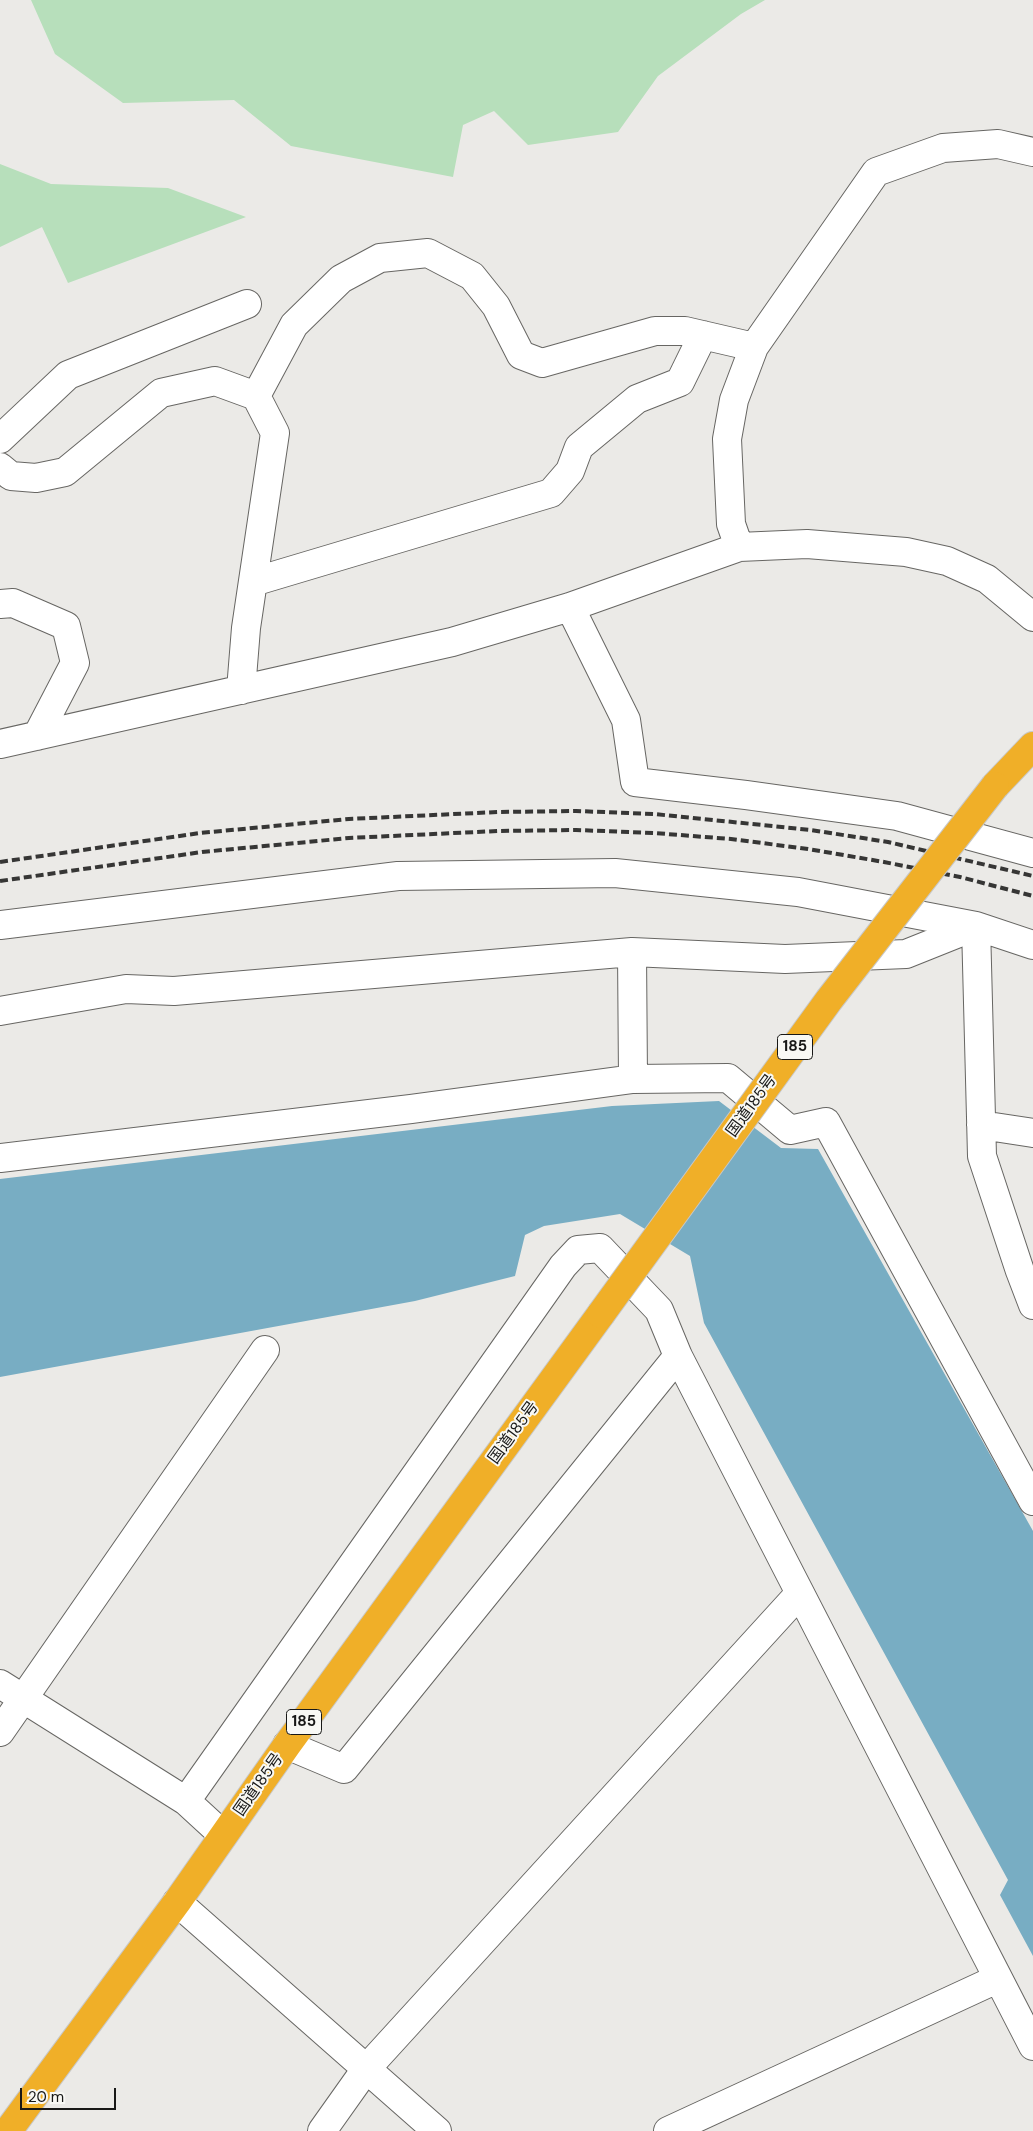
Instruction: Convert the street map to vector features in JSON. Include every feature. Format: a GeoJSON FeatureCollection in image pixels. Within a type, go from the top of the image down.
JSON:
{"type":"FeatureCollection","features":[{"type":"Feature","properties":{"kind":"highway","name":"国道185号"},"geometry":{"type":"LineString","coordinates":[[8,2131],[829,1000],[995,786],[1033,746]]}},
{"type":"Feature","properties":{"kind":"street"},"geometry":{"type":"LineString","coordinates":[[739,548],[731,524],[727,439],[734,400],[754,347],[876,172],[943,148],[998,144],[1033,152]]}},
{"type":"Feature","properties":{"kind":"street"},"geometry":{"type":"LineString","coordinates":[[256,396],[294,325],[341,279],[380,258],[428,252],[472,276],[496,306],[521,355],[542,363],[655,331],[685,331],[754,347]]}},
{"type":"Feature","properties":{"kind":"street"},"geometry":{"type":"LineString","coordinates":[[0,439],[68,375],[247,304]]}},
{"type":"Feature","properties":{"kind":"street"},"geometry":{"type":"LineString","coordinates":[[253,582],[551,493],[570,471],[579,447],[637,399],[680,382],[703,335]]}},
{"type":"Feature","properties":{"kind":"street"},"geometry":{"type":"LineString","coordinates":[[0,467],[11,476],[36,478],[65,472],[161,393],[215,381],[256,396],[275,433],[246,628],[242,690]]}},
{"type":"Feature","properties":{"kind":"street"},"geometry":{"type":"LineString","coordinates":[[0,744],[452,642],[570,607],[739,548],[807,544],[906,552],[946,561],[987,579],[1033,617]]}},
{"type":"Feature","properties":{"kind":"street"},"geometry":{"type":"LineString","coordinates":[[0,604],[13,603],[66,626],[75,663],[38,736]]}},
{"type":"Feature","properties":{"kind":"street"},"geometry":{"type":"LineString","coordinates":[[570,607],[626,720],[635,782],[897,816],[1033,853]]}},
{"type":"Feature","properties":{"kind":"street"},"geometry":{"type":"LineString","coordinates":[[0,925],[398,876],[615,873],[798,892],[976,926],[1033,945]]}},
{"type":"Feature","properties":{"kind":"street"},"geometry":{"type":"LineString","coordinates":[[0,1011],[126,989],[174,991],[632,952],[785,959],[906,954],[976,926]]}},
{"type":"Feature","properties":{"kind":"street"},"geometry":{"type":"LineString","coordinates":[[976,926],[982,1156],[1033,1305]]}},
{"type":"Feature","properties":{"kind":"street"},"geometry":{"type":"LineString","coordinates":[[632,952],[633,1079]]}},
{"type":"Feature","properties":{"kind":"street"},"geometry":{"type":"LineString","coordinates":[[0,1158],[401,1110],[633,1079],[728,1078],[790,1130],[826,1122],[1033,1502]]}},
{"type":"Feature","properties":{"kind":"street"},"geometry":{"type":"LineString","coordinates":[[981,1126],[1033,1133]]}},
{"type":"Feature","properties":{"kind":"street"},"geometry":{"type":"LineString","coordinates":[[186,1801],[564,1266],[578,1250],[600,1248],[659,1310],[678,1356],[1033,2046]]}},
{"type":"Feature","properties":{"kind":"street"},"geometry":{"type":"LineString","coordinates":[[0,1732],[265,1350]]}},
{"type":"Feature","properties":{"kind":"street"},"geometry":{"type":"LineString","coordinates":[[288,1744],[344,1769],[678,1356]]}},
{"type":"Feature","properties":{"kind":"street"},"geometry":{"type":"LineString","coordinates":[[322,2131],[366,2069],[799,1594]]}},
{"type":"Feature","properties":{"kind":"street"},"geometry":{"type":"LineString","coordinates":[[0,1684],[186,1801],[223,1836]]}},
{"type":"Feature","properties":{"kind":"street"},"geometry":{"type":"LineString","coordinates":[[176,1902],[437,2131]]}},
{"type":"Feature","properties":{"kind":"street"},"geometry":{"type":"LineString","coordinates":[[668,2131],[997,1979]]}},
{"type":"Feature","properties":{"kind":"green space"},"geometry":{"type":"Polygon","coordinates":[[[31,0],[765,0],[741,14],[658,76],[618,132],[528,145],[494,111],[463,125],[453,177],[291,146],[234,100],[123,103],[55,54],[31,0]]]}},
{"type":"Feature","properties":{"kind":"green space"},"geometry":{"type":"Polygon","coordinates":[[[0,164],[51,184],[168,188],[246,217],[68,283],[42,227],[0,247],[0,164]]]}},
{"type":"Feature","properties":{"kind":"water"},"geometry":{"type":"Polygon","coordinates":[[[719,1101],[781,1148],[818,1149],[1033,1531],[1033,1956],[1000,1895],[1008,1880],[704,1323],[690,1256],[620,1214],[544,1226],[525,1235],[515,1276],[415,1301],[0,1377],[0,1179],[612,1106],[719,1101]]]}},
{"type":"Feature","properties":{"kind":"railway"},"geometry":{"type":"LineString","coordinates":[[0,862],[200,833],[349,819],[498,812],[576,811],[654,814],[811,830],[888,842],[1033,876]]}},
{"type":"Feature","properties":{"kind":"railway"},"geometry":{"type":"LineString","coordinates":[[0,881],[202,852],[349,838],[498,831],[576,830],[654,833],[731,839],[808,849],[960,877],[1033,896]]}}]}
